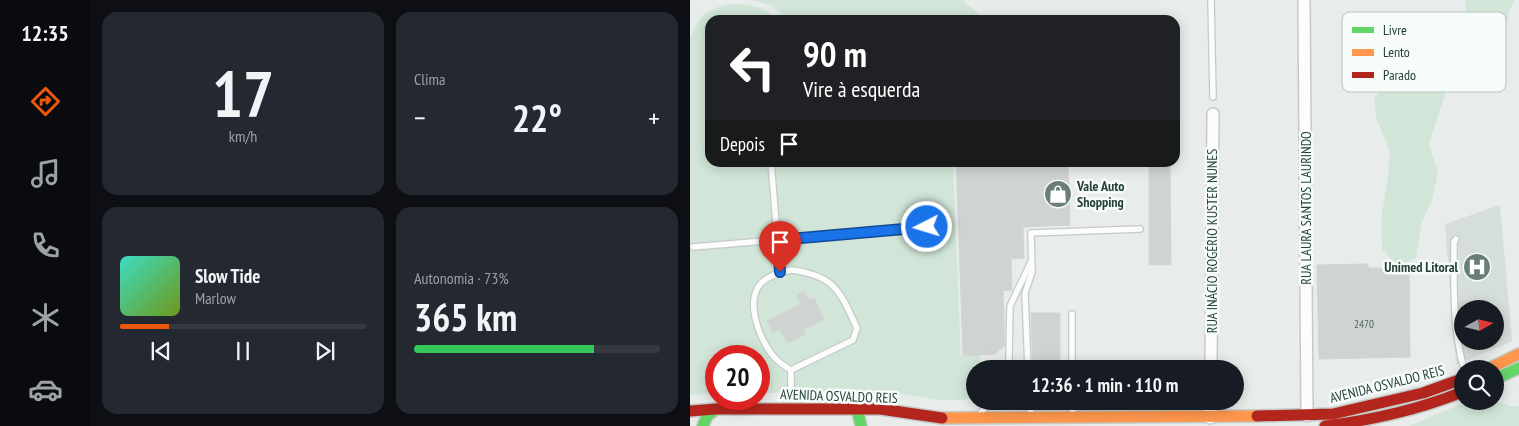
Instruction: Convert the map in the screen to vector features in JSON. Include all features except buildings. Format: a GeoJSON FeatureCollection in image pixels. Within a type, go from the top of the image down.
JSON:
{"type":"FeatureCollection","features":[{"type":"Feature","properties":{"kind":"main road"},"geometry":{"type":"LineString","coordinates":[[1504,361],[1519,354]]}},
{"type":"Feature","properties":{"kind":"main road"},"geometry":{"type":"LineString","coordinates":[[1504,375],[1519,368]]}},
{"type":"Feature","properties":{"kind":"main road","name":"AVENIDA OSVALDO REIS"},"geometry":{"type":"LineString","coordinates":[[770,409],[880,409],[938,418],[976,419],[1307,416],[1333,414],[1364,408],[1423,393],[1454,383]]}},
{"type":"Feature","properties":{"kind":"main road","name":"AVENIDA OSVALDO REIS"},"geometry":{"type":"LineString","coordinates":[[1325,426],[1373,418],[1420,407],[1454,395]]}},
{"type":"Feature","properties":{"kind":"main road"},"geometry":{"type":"LineString","coordinates":[[854,408],[858,414],[861,426]]}},
{"type":"Feature","properties":{"kind":"main road"},"geometry":{"type":"LineString","coordinates":[[1364,408],[1370,412],[1373,418]]}},
{"type":"Feature","properties":{"kind":"main road","name":"AVENIDA OSVALDO REIS"},"geometry":{"type":"LineString","coordinates":[[690,411],[705,410]]}},
{"type":"Feature","properties":{"kind":"main road"},"geometry":{"type":"LineString","coordinates":[[703,426],[707,416],[715,410]]}},
{"type":"Feature","properties":{"kind":"street","name":"RUA LAURA SANTOS LAURINDO"},"geometry":{"type":"LineString","coordinates":[[1304,0],[1307,416]]}},
{"type":"Feature","properties":{"kind":"street","name":"RUA INÁCIO ROGÉRIO KUSTER NUNES"},"geometry":{"type":"LineString","coordinates":[[1211,360],[1213,114]]}},
{"type":"Feature","properties":{"kind":"street"},"geometry":{"type":"LineString","coordinates":[[1210,410],[1210,418]]}},
{"type":"Feature","properties":{"kind":"lane"},"geometry":{"type":"LineString","coordinates":[[1211,0],[1213,97]]}},
{"type":"Feature","properties":{"kind":"lane"},"geometry":{"type":"LineString","coordinates":[[771,167],[780,272]]}},
{"type":"Feature","properties":{"kind":"lane"},"geometry":{"type":"LineString","coordinates":[[693,247],[938,226]]}},
{"type":"Feature","properties":{"kind":"lane"},"geometry":{"type":"LineString","coordinates":[[1028,360],[1025,293],[1032,272],[1031,233],[1140,229]]}},
{"type":"Feature","properties":{"kind":"lane"},"geometry":{"type":"LineString","coordinates":[[1456,239],[1454,242],[1454,299],[1462,360]]}},
{"type":"Feature","properties":{"kind":"lane"},"geometry":{"type":"LineString","coordinates":[[1009,360],[1010,306],[1032,260]]}},
{"type":"Feature","properties":{"kind":"lane"},"geometry":{"type":"LineString","coordinates":[[792,270],[807,272],[832,284],[840,292],[857,328],[853,340],[791,370],[778,362],[768,350],[754,316],[758,287],[780,272],[792,270]]}},
{"type":"Feature","properties":{"kind":"lane"},"geometry":{"type":"LineString","coordinates":[[1019,286],[1027,287]]}},
{"type":"Feature","properties":{"kind":"lane"},"geometry":{"type":"LineString","coordinates":[[1072,314],[1072,360]]}},
{"type":"Feature","properties":{"kind":"lane"},"geometry":{"type":"LineString","coordinates":[[791,370],[791,392]]}},
{"type":"Feature","properties":{"kind":"lane"},"geometry":{"type":"LineString","coordinates":[[976,419],[984,410]]}},
{"type":"Feature","properties":{"kind":"lane"},"geometry":{"type":"LineString","coordinates":[[1030,410],[1031,419]]}},
{"type":"Feature","properties":{"kind":"lane"},"geometry":{"type":"LineString","coordinates":[[1072,410],[1072,418]]}},
{"type":"Feature","properties":{"kind":"shaded area","name":"Unimed Litoral"},"geometry":{"type":"Polygon","coordinates":[[[1500,205],[1512,341],[1504,344],[1504,300],[1454,300],[1454,339],[1445,224],[1500,205]]]}},
{"type":"Feature","properties":{"kind":"shaded area","name":"Unimed Litoral"},"geometry":{"type":"Polygon","coordinates":[[[1455,350],[1491,350],[1468,360],[1456,360],[1455,350]]]}},
{"type":"Feature","properties":{"kind":"green space"},"geometry":{"type":"Polygon","coordinates":[[[752,0],[963,0],[980,15],[782,15],[771,5],[752,0]]]}},
{"type":"Feature","properties":{"kind":"green space"},"geometry":{"type":"Polygon","coordinates":[[[1465,0],[1515,0],[1510,9],[1506,29],[1506,12],[1466,12],[1465,0]]]}},
{"type":"Feature","properties":{"kind":"green space"},"geometry":{"type":"Polygon","coordinates":[[[731,4],[751,5],[771,15],[705,15],[705,167],[953,167],[961,356],[980,355],[980,360],[966,360],[966,400],[939,400],[881,391],[770,393],[770,345],[705,345],[705,394],[690,395],[690,38],[700,18],[709,11],[731,4]],[[804,291],[797,295],[801,304],[767,321],[773,332],[780,329],[787,343],[805,335],[803,330],[824,319],[814,298],[809,300],[804,291]]]}},
{"type":"Feature","properties":{"kind":"green space"},"geometry":{"type":"Polygon","coordinates":[[[1380,92],[1446,92],[1429,144],[1438,174],[1432,200],[1422,222],[1416,258],[1398,267],[1382,249],[1381,219],[1390,152],[1376,117],[1374,98],[1380,92]]]}},
{"type":"Feature","properties":{"kind":"green space"},"geometry":{"type":"Polygon","coordinates":[[[1504,404],[1519,406],[1519,426],[1409,426],[1454,407],[1454,410],[1504,410],[1504,404]]]}},
{"type":"Feature","properties":{"kind":"traffic: fast"},"geometry":{"type":"LineString","coordinates":[[1504,375],[1519,368]]}},
{"type":"Feature","properties":{"kind":"traffic: fast"},"geometry":{"type":"LineString","coordinates":[[854,408],[858,413],[861,426]]}},
{"type":"Feature","properties":{"kind":"traffic: fast"},"geometry":{"type":"LineString","coordinates":[[703,426],[707,416],[715,410]]}},
{"type":"Feature","properties":{"kind":"traffic: slow"},"geometry":{"type":"LineString","coordinates":[[1504,361],[1519,354]]}},
{"type":"Feature","properties":{"kind":"traffic: slow"},"geometry":{"type":"LineString","coordinates":[[942,418],[1257,416]]}},
{"type":"Feature","properties":{"kind":"traffic: jam"},"geometry":{"type":"LineString","coordinates":[[1257,416],[1333,414],[1423,393],[1454,382]]}},
{"type":"Feature","properties":{"kind":"traffic: jam"},"geometry":{"type":"LineString","coordinates":[[1325,426],[1395,414],[1454,395]]}},
{"type":"Feature","properties":{"kind":"traffic: jam"},"geometry":{"type":"LineString","coordinates":[[690,411],[716,409],[880,409],[942,418]]}},
{"type":"Feature","properties":{"kind":"place","name":"Vale Auto Shopping"},"geometry":{"type":"Point","coordinates":[1058,194]}},
{"type":"Feature","properties":{"kind":"place","name":"Unimed Litoral"},"geometry":{"type":"Point","coordinates":[1477,267]}},
{"type":"Feature","properties":{"kind":"route"},"geometry":{"type":"LineString","coordinates":[[780,272],[778,240],[927,227]]}}]}
